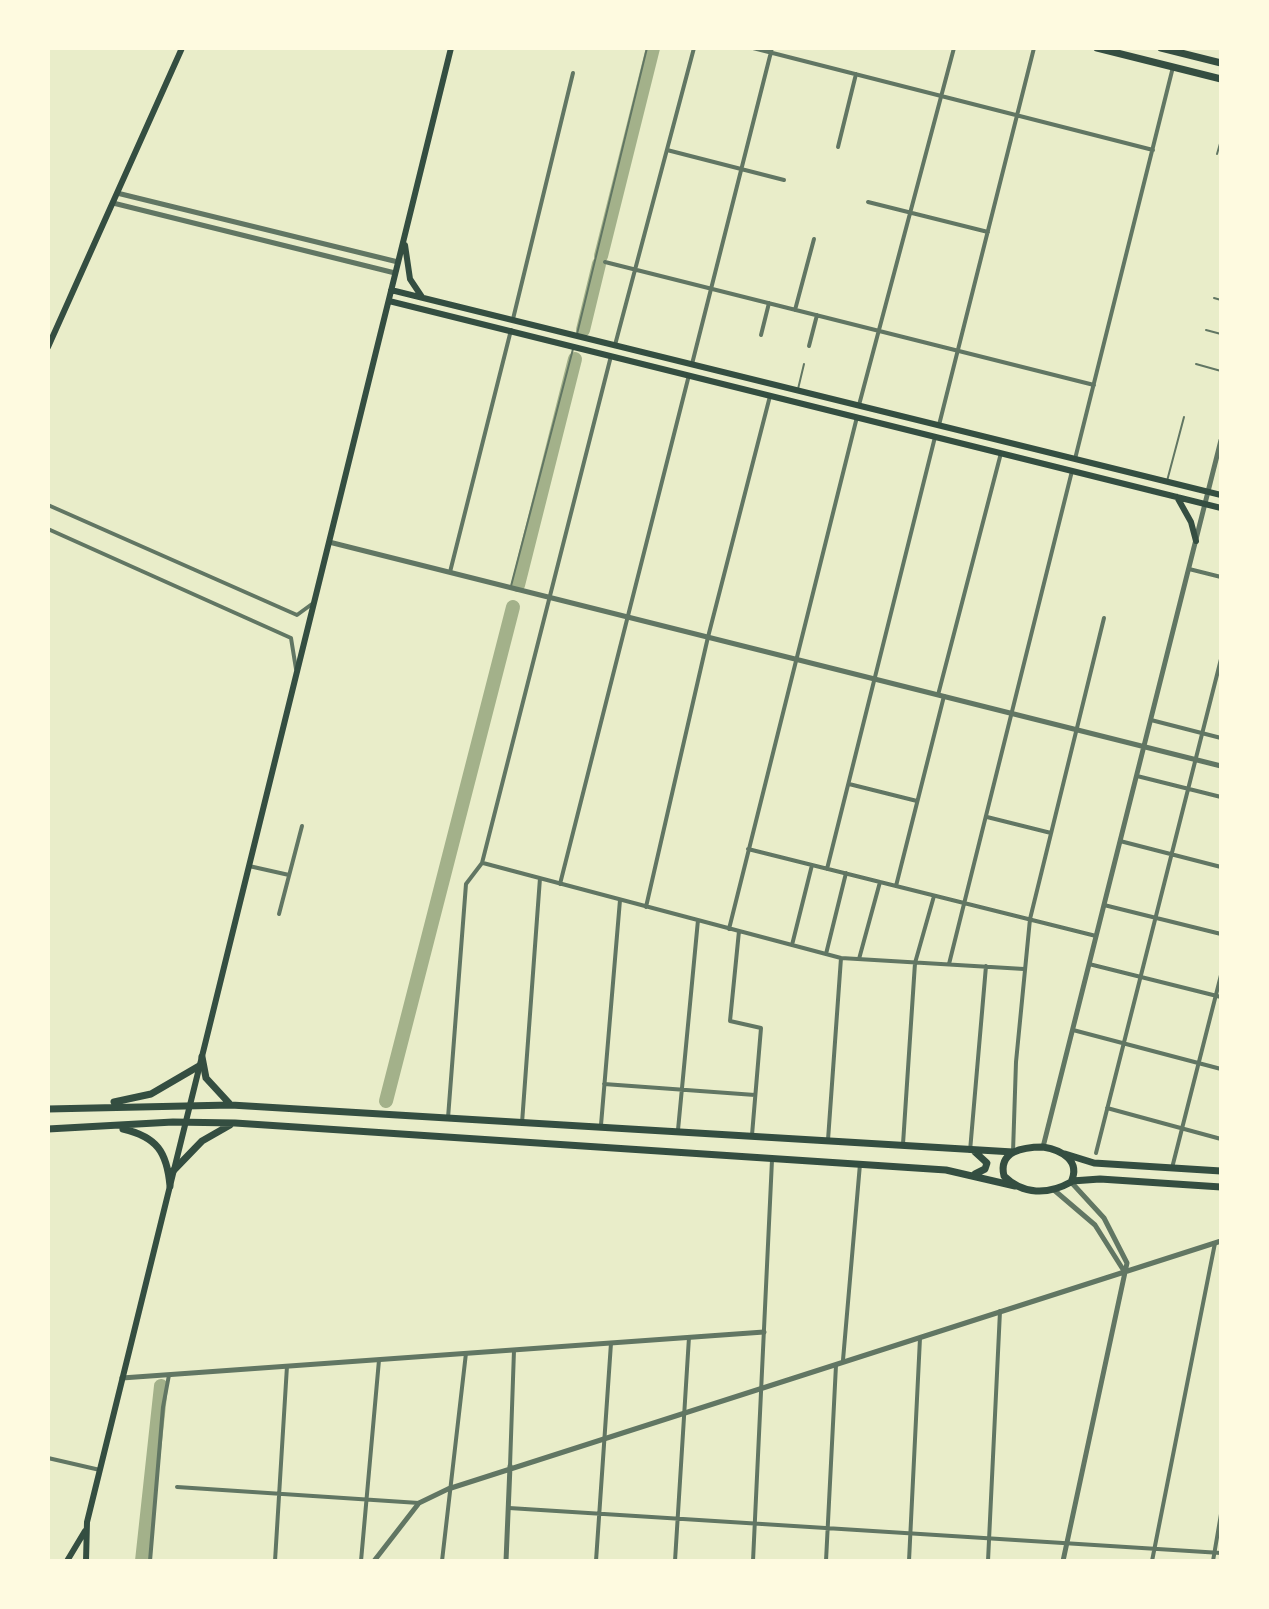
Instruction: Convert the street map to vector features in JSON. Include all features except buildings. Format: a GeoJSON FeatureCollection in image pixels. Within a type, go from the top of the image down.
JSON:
{"type":"FeatureCollection","features":[{"type":"Feature","properties":{"kind":"main road"},"geometry":{"type":"LineString","coordinates":[[48,347],[182,48]]}},
{"type":"Feature","properties":{"kind":"main road"},"geometry":{"type":"LineString","coordinates":[[86,1561],[85,1531],[451,48]]}},
{"type":"Feature","properties":{"kind":"main road"},"geometry":{"type":"LineString","coordinates":[[1097,48],[1221,79]]}},
{"type":"Feature","properties":{"kind":"main road"},"geometry":{"type":"LineString","coordinates":[[1161,48],[1221,63]]}},
{"type":"Feature","properties":{"kind":"main road"},"geometry":{"type":"LineString","coordinates":[[404,237],[410,279],[422,297]]}},
{"type":"Feature","properties":{"kind":"main road"},"geometry":{"type":"LineString","coordinates":[[391,290],[1221,495]]}},
{"type":"Feature","properties":{"kind":"main road"},"geometry":{"type":"LineString","coordinates":[[389,301],[1221,508]]}},
{"type":"Feature","properties":{"kind":"main road"},"geometry":{"type":"LineString","coordinates":[[1177,497],[1191,522],[1196,541]]}},
{"type":"Feature","properties":{"kind":"main road"},"geometry":{"type":"LineString","coordinates":[[202,1057],[206,1078],[231,1105]]}},
{"type":"Feature","properties":{"kind":"main road"},"geometry":{"type":"LineString","coordinates":[[93,1106],[151,1094],[199,1066]]}},
{"type":"Feature","properties":{"kind":"main road"},"geometry":{"type":"LineString","coordinates":[[48,1109],[190,1103],[972,1151],[1013,1152],[1043,1147],[1094,1163],[1221,1171]]}},
{"type":"Feature","properties":{"kind":"main road"},"geometry":{"type":"LineString","coordinates":[[48,1129],[186,1122],[235,1123],[860,1164],[972,1174],[1033,1191],[1054,1190],[1071,1182],[1100,1179],[1221,1187]]}},
{"type":"Feature","properties":{"kind":"main road"},"geometry":{"type":"LineString","coordinates":[[173,1171],[202,1141],[235,1123]]}},
{"type":"Feature","properties":{"kind":"main road"},"geometry":{"type":"LineString","coordinates":[[113,1127],[140,1133],[158,1144],[165,1154],[170,1186]]}},
{"type":"Feature","properties":{"kind":"main road"},"geometry":{"type":"LineString","coordinates":[[972,1151],[987,1163],[980,1173],[972,1174]]}},
{"type":"Feature","properties":{"kind":"main road"},"geometry":{"type":"LineString","coordinates":[[1013,1152],[1008,1155],[1002,1168],[1004,1176],[1015,1186]]}},
{"type":"Feature","properties":{"kind":"main road"},"geometry":{"type":"LineString","coordinates":[[1061,1152],[1075,1168],[1071,1182]]}},
{"type":"Feature","properties":{"kind":"main road"},"geometry":{"type":"LineString","coordinates":[[67,1561],[85,1531]]}},
{"type":"Feature","properties":{"kind":"street"},"geometry":{"type":"LineString","coordinates":[[615,345],[694,48]]}},
{"type":"Feature","properties":{"kind":"street"},"geometry":{"type":"LineString","coordinates":[[753,48],[771,50],[1153,150]]}},
{"type":"Feature","properties":{"kind":"street"},"geometry":{"type":"LineString","coordinates":[[859,405],[954,48]]}},
{"type":"Feature","properties":{"kind":"street"},"geometry":{"type":"LineString","coordinates":[[939,425],[1034,48]]}},
{"type":"Feature","properties":{"kind":"street"},"geometry":{"type":"LineString","coordinates":[[692,364],[771,50]]}},
{"type":"Feature","properties":{"kind":"street"},"geometry":{"type":"LineString","coordinates":[[1075,459],[1173,67]]}},
{"type":"Feature","properties":{"kind":"street"},"geometry":{"type":"LineString","coordinates":[[513,319],[573,73]]}},
{"type":"Feature","properties":{"kind":"street"},"geometry":{"type":"LineString","coordinates":[[838,147],[856,74]]}},
{"type":"Feature","properties":{"kind":"street"},"geometry":{"type":"LineString","coordinates":[[667,150],[784,180]]}},
{"type":"Feature","properties":{"kind":"street"},"geometry":{"type":"LineString","coordinates":[[117,193],[398,262]]}},
{"type":"Feature","properties":{"kind":"street"},"geometry":{"type":"LineString","coordinates":[[868,202],[988,232]]}},
{"type":"Feature","properties":{"kind":"street"},"geometry":{"type":"LineString","coordinates":[[113,203],[395,273]]}},
{"type":"Feature","properties":{"kind":"street"},"geometry":{"type":"LineString","coordinates":[[795,310],[814,239]]}},
{"type":"Feature","properties":{"kind":"street"},"geometry":{"type":"LineString","coordinates":[[605,262],[1094,385]]}},
{"type":"Feature","properties":{"kind":"street"},"geometry":{"type":"LineString","coordinates":[[761,335],[769,303]]}},
{"type":"Feature","properties":{"kind":"street"},"geometry":{"type":"LineString","coordinates":[[809,346],[817,315]]}},
{"type":"Feature","properties":{"kind":"street"},"geometry":{"type":"LineString","coordinates":[[450,572],[511,330]]}},
{"type":"Feature","properties":{"kind":"street"},"geometry":{"type":"LineString","coordinates":[[448,1118],[466,881],[482,863],[552,598],[611,356]]}},
{"type":"Feature","properties":{"kind":"street"},"geometry":{"type":"LineString","coordinates":[[560,884],[689,375]]}},
{"type":"Feature","properties":{"kind":"street"},"geometry":{"type":"LineString","coordinates":[[646,907],[708,637],[770,395]]}},
{"type":"Feature","properties":{"kind":"street"},"geometry":{"type":"LineString","coordinates":[[729,929],[857,417]]}},
{"type":"Feature","properties":{"kind":"street"},"geometry":{"type":"LineString","coordinates":[[827,869],[935,437]]}},
{"type":"Feature","properties":{"kind":"street"},"geometry":{"type":"LineString","coordinates":[[1043,1147],[1221,440]]}},
{"type":"Feature","properties":{"kind":"street"},"geometry":{"type":"LineString","coordinates":[[896,886],[1001,453]]}},
{"type":"Feature","properties":{"kind":"street"},"geometry":{"type":"LineString","coordinates":[[949,964],[1072,471]]}},
{"type":"Feature","properties":{"kind":"street"},"geometry":{"type":"LineString","coordinates":[[48,505],[297,615],[314,603]]}},
{"type":"Feature","properties":{"kind":"street"},"geometry":{"type":"LineString","coordinates":[[48,529],[291,638],[297,672]]}},
{"type":"Feature","properties":{"kind":"street"},"geometry":{"type":"LineString","coordinates":[[329,542],[1221,766]]}},
{"type":"Feature","properties":{"kind":"street"},"geometry":{"type":"LineString","coordinates":[[1189,569],[1221,577]]}},
{"type":"Feature","properties":{"kind":"street"},"geometry":{"type":"LineString","coordinates":[[1013,1152],[1016,1062],[1030,919],[1104,618]]}},
{"type":"Feature","properties":{"kind":"street"},"geometry":{"type":"LineString","coordinates":[[1096,1153],[1221,661]]}},
{"type":"Feature","properties":{"kind":"street"},"geometry":{"type":"LineString","coordinates":[[1151,720],[1221,738]]}},
{"type":"Feature","properties":{"kind":"street"},"geometry":{"type":"LineString","coordinates":[[1137,776],[1221,797]]}},
{"type":"Feature","properties":{"kind":"street"},"geometry":{"type":"LineString","coordinates":[[849,784],[917,801]]}},
{"type":"Feature","properties":{"kind":"street"},"geometry":{"type":"LineString","coordinates":[[987,817],[1051,833]]}},
{"type":"Feature","properties":{"kind":"street"},"geometry":{"type":"LineString","coordinates":[[279,914],[302,826]]}},
{"type":"Feature","properties":{"kind":"street"},"geometry":{"type":"LineString","coordinates":[[1120,841],[1221,867]]}},
{"type":"Feature","properties":{"kind":"street"},"geometry":{"type":"LineString","coordinates":[[748,849],[1096,936]]}},
{"type":"Feature","properties":{"kind":"street"},"geometry":{"type":"LineString","coordinates":[[482,863],[841,958],[1024,969]]}},
{"type":"Feature","properties":{"kind":"street"},"geometry":{"type":"LineString","coordinates":[[792,945],[812,865]]}},
{"type":"Feature","properties":{"kind":"street"},"geometry":{"type":"LineString","coordinates":[[249,866],[290,875]]}},
{"type":"Feature","properties":{"kind":"street"},"geometry":{"type":"LineString","coordinates":[[826,954],[846,873]]}},
{"type":"Feature","properties":{"kind":"street"},"geometry":{"type":"LineString","coordinates":[[522,1123],[540,878]]}},
{"type":"Feature","properties":{"kind":"street"},"geometry":{"type":"LineString","coordinates":[[859,959],[880,882]]}},
{"type":"Feature","properties":{"kind":"street"},"geometry":{"type":"LineString","coordinates":[[903,1147],[915,963],[935,895]]}},
{"type":"Feature","properties":{"kind":"street"},"geometry":{"type":"LineString","coordinates":[[601,1128],[620,900]]}},
{"type":"Feature","properties":{"kind":"street"},"geometry":{"type":"LineString","coordinates":[[1104,905],[1221,934]]}},
{"type":"Feature","properties":{"kind":"street"},"geometry":{"type":"LineString","coordinates":[[678,1133],[698,920]]}},
{"type":"Feature","properties":{"kind":"street"},"geometry":{"type":"LineString","coordinates":[[739,931],[732,1023],[760,1026],[751,1137]]}},
{"type":"Feature","properties":{"kind":"street"},"geometry":{"type":"LineString","coordinates":[[828,1142],[841,958]]}},
{"type":"Feature","properties":{"kind":"street"},"geometry":{"type":"LineString","coordinates":[[1089,964],[1218,996]]}},
{"type":"Feature","properties":{"kind":"street"},"geometry":{"type":"LineString","coordinates":[[972,1151],[986,966]]}},
{"type":"Feature","properties":{"kind":"street"},"geometry":{"type":"LineString","coordinates":[[1172,1168],[1221,975]]}},
{"type":"Feature","properties":{"kind":"street"},"geometry":{"type":"LineString","coordinates":[[1073,1030],[1221,1069]]}},
{"type":"Feature","properties":{"kind":"street"},"geometry":{"type":"LineString","coordinates":[[604,1084],[755,1095]]}},
{"type":"Feature","properties":{"kind":"street"},"geometry":{"type":"LineString","coordinates":[[1107,1108],[1221,1139]]}},
{"type":"Feature","properties":{"kind":"street"},"geometry":{"type":"LineString","coordinates":[[753,1561],[772,1158]]}},
{"type":"Feature","properties":{"kind":"street"},"geometry":{"type":"LineString","coordinates":[[826,1561],[832,1453],[860,1164]]}},
{"type":"Feature","properties":{"kind":"street"},"geometry":{"type":"LineString","coordinates":[[1063,1561],[1127,1257],[1088,1198],[1071,1182]]}},
{"type":"Feature","properties":{"kind":"street"},"geometry":{"type":"LineString","coordinates":[[1054,1190],[1095,1225],[1125,1272]]}},
{"type":"Feature","properties":{"kind":"street"},"geometry":{"type":"LineString","coordinates":[[374,1561],[419,1503],[448,1489],[510,1466],[1218,1242],[1152,1561]]}},
{"type":"Feature","properties":{"kind":"street"},"geometry":{"type":"LineString","coordinates":[[988,1561],[1000,1311]]}},
{"type":"Feature","properties":{"kind":"street"},"geometry":{"type":"LineString","coordinates":[[122,1378],[764,1332]]}},
{"type":"Feature","properties":{"kind":"street"},"geometry":{"type":"LineString","coordinates":[[909,1561],[920,1336]]}},
{"type":"Feature","properties":{"kind":"street"},"geometry":{"type":"LineString","coordinates":[[675,1561],[689,1337]]}},
{"type":"Feature","properties":{"kind":"street"},"geometry":{"type":"LineString","coordinates":[[596,1561],[611,1343]]}},
{"type":"Feature","properties":{"kind":"street"},"geometry":{"type":"LineString","coordinates":[[506,1561],[514,1350]]}},
{"type":"Feature","properties":{"kind":"street"},"geometry":{"type":"LineString","coordinates":[[442,1561],[455,1427],[466,1353]]}},
{"type":"Feature","properties":{"kind":"street"},"geometry":{"type":"LineString","coordinates":[[361,1561],[379,1359]]}},
{"type":"Feature","properties":{"kind":"street"},"geometry":{"type":"LineString","coordinates":[[275,1561],[287,1366]]}},
{"type":"Feature","properties":{"kind":"street"},"geometry":{"type":"LineString","coordinates":[[150,1561],[163,1407],[169,1375]]}},
{"type":"Feature","properties":{"kind":"street"},"geometry":{"type":"LineString","coordinates":[[48,1458],[100,1470]]}},
{"type":"Feature","properties":{"kind":"street"},"geometry":{"type":"LineString","coordinates":[[177,1487],[419,1503]]}},
{"type":"Feature","properties":{"kind":"street"},"geometry":{"type":"LineString","coordinates":[[508,1507],[1218,1553]]}},
{"type":"Feature","properties":{"kind":"street"},"geometry":{"type":"LineString","coordinates":[[1213,1561],[1218,1553],[1221,1514]]}},
{"type":"Feature","properties":{"kind":"lane"},"geometry":{"type":"LineString","coordinates":[[576,335],[647,48]]}},
{"type":"Feature","properties":{"kind":"lane"},"geometry":{"type":"LineString","coordinates":[[1217,154],[1221,140]]}},
{"type":"Feature","properties":{"kind":"lane"},"geometry":{"type":"LineString","coordinates":[[1214,298],[1221,300]]}},
{"type":"Feature","properties":{"kind":"lane"},"geometry":{"type":"LineString","coordinates":[[1206,330],[1221,334]]}},
{"type":"Feature","properties":{"kind":"lane"},"geometry":{"type":"LineString","coordinates":[[511,587],[574,347]]}},
{"type":"Feature","properties":{"kind":"lane"},"geometry":{"type":"LineString","coordinates":[[798,390],[804,364]]}},
{"type":"Feature","properties":{"kind":"lane"},"geometry":{"type":"LineString","coordinates":[[1196,364],[1221,371]]}},
{"type":"Feature","properties":{"kind":"lane"},"geometry":{"type":"LineString","coordinates":[[1167,482],[1184,417]]}},
{"type":"Feature","properties":{"kind":"waterway"},"geometry":{"type":"LineString","coordinates":[[601,256],[653,48]]}},
{"type":"Feature","properties":{"kind":"waterway"},"geometry":{"type":"LineString","coordinates":[[583,330],[599,264]]}},
{"type":"Feature","properties":{"kind":"waterway"},"geometry":{"type":"LineString","coordinates":[[518,585],[575,359]]}},
{"type":"Feature","properties":{"kind":"waterway"},"geometry":{"type":"LineString","coordinates":[[386,1101],[513,607]]}},
{"type":"Feature","properties":{"kind":"waterway"},"geometry":{"type":"LineString","coordinates":[[142,1561],[161,1386]]}}]}
